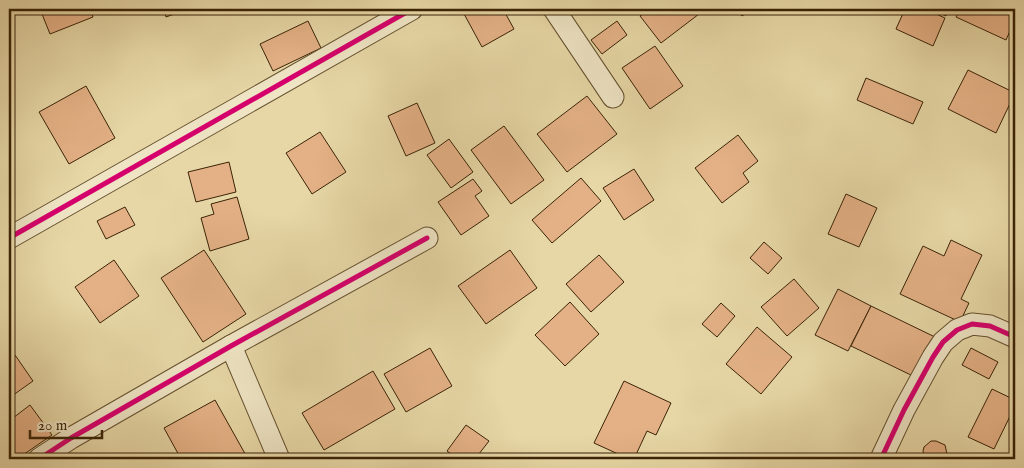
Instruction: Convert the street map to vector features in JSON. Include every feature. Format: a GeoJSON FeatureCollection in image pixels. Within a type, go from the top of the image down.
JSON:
{"type":"FeatureCollection","features":[{"type":"Feature","properties":{"kind":"street"},"geometry":{"type":"LineString","coordinates":[[9,238],[412,9]]}},
{"type":"Feature","properties":{"kind":"street"},"geometry":{"type":"LineString","coordinates":[[554,9],[613,97]]}},
{"type":"Feature","properties":{"kind":"street"},"geometry":{"type":"LineString","coordinates":[[39,459],[71,438],[232,346],[427,238]]}},
{"type":"Feature","properties":{"kind":"street"},"geometry":{"type":"LineString","coordinates":[[881,459],[908,402],[943,342],[957,330],[972,324],[990,326],[1015,337]]}},
{"type":"Feature","properties":{"kind":"street"},"geometry":{"type":"LineString","coordinates":[[232,346],[279,459]]}},
{"type":"Feature","properties":{"kind":"building"},"geometry":{"type":"Polygon","coordinates":[[[40,9],[90,9],[93,17],[50,34],[40,9]]]}},
{"type":"Feature","properties":{"kind":"building"},"geometry":{"type":"Polygon","coordinates":[[[163,9],[188,9],[166,17],[163,9]]]}},
{"type":"Feature","properties":{"kind":"building"},"geometry":{"type":"Polygon","coordinates":[[[469,9],[503,9],[514,29],[482,47],[463,12],[469,9]]]}},
{"type":"Feature","properties":{"kind":"building"},"geometry":{"type":"Polygon","coordinates":[[[649,9],[694,9],[699,14],[661,43],[640,16],[649,9]]]}},
{"type":"Feature","properties":{"kind":"building"},"geometry":{"type":"Polygon","coordinates":[[[721,9],[732,9],[725,14],[721,9]]]}},
{"type":"Feature","properties":{"kind":"building"},"geometry":{"type":"Polygon","coordinates":[[[737,9],[752,9],[742,16],[737,9]]]}},
{"type":"Feature","properties":{"kind":"building"},"geometry":{"type":"Polygon","coordinates":[[[905,9],[925,9],[945,18],[933,46],[896,29],[905,9]]]}},
{"type":"Feature","properties":{"kind":"building"},"geometry":{"type":"Polygon","coordinates":[[[931,9],[949,9],[946,16],[931,9]]]}},
{"type":"Feature","properties":{"kind":"building"},"geometry":{"type":"Polygon","coordinates":[[[960,9],[1015,9],[1015,20],[1006,40],[956,17],[960,9]]]}},
{"type":"Feature","properties":{"kind":"building"},"geometry":{"type":"Polygon","coordinates":[[[308,21],[321,48],[273,71],[260,44],[308,21]]]}},
{"type":"Feature","properties":{"kind":"building"},"geometry":{"type":"Polygon","coordinates":[[[617,21],[627,35],[602,54],[591,40],[617,21]]]}},
{"type":"Feature","properties":{"kind":"building"},"geometry":{"type":"Polygon","coordinates":[[[655,46],[683,86],[650,109],[622,68],[655,46]]]}},
{"type":"Feature","properties":{"kind":"building"},"geometry":{"type":"Polygon","coordinates":[[[968,70],[1015,93],[996,133],[948,109],[968,70]]]}},
{"type":"Feature","properties":{"kind":"building"},"geometry":{"type":"Polygon","coordinates":[[[866,78],[923,102],[913,124],[857,100],[866,78]]]}},
{"type":"Feature","properties":{"kind":"building"},"geometry":{"type":"Polygon","coordinates":[[[86,86],[115,138],[69,164],[39,112],[86,86]]]}},
{"type":"Feature","properties":{"kind":"building"},"geometry":{"type":"Polygon","coordinates":[[[587,96],[617,134],[567,172],[537,134],[587,96]]]}},
{"type":"Feature","properties":{"kind":"building"},"geometry":{"type":"Polygon","coordinates":[[[417,103],[435,143],[406,156],[388,116],[417,103]]]}},
{"type":"Feature","properties":{"kind":"building"},"geometry":{"type":"Polygon","coordinates":[[[504,126],[544,180],[511,204],[471,150],[504,126]]]}},
{"type":"Feature","properties":{"kind":"building"},"geometry":{"type":"Polygon","coordinates":[[[320,132],[346,172],[312,194],[286,153],[320,132]]]}},
{"type":"Feature","properties":{"kind":"building"},"geometry":{"type":"Polygon","coordinates":[[[738,135],[758,161],[743,173],[749,182],[722,203],[695,168],[738,135]]]}},
{"type":"Feature","properties":{"kind":"building"},"geometry":{"type":"Polygon","coordinates":[[[449,139],[473,172],[451,188],[427,155],[449,139]]]}},
{"type":"Feature","properties":{"kind":"building"},"geometry":{"type":"Polygon","coordinates":[[[229,162],[236,192],[196,202],[188,172],[229,162]]]}},
{"type":"Feature","properties":{"kind":"building"},"geometry":{"type":"Polygon","coordinates":[[[634,169],[654,200],[624,220],[603,188],[634,169]]]}},
{"type":"Feature","properties":{"kind":"building"},"geometry":{"type":"Polygon","coordinates":[[[581,178],[601,201],[552,243],[532,220],[581,178]]]}},
{"type":"Feature","properties":{"kind":"building"},"geometry":{"type":"Polygon","coordinates":[[[473,179],[482,191],[475,196],[489,216],[461,235],[438,202],[473,179]]]}},
{"type":"Feature","properties":{"kind":"building"},"geometry":{"type":"Polygon","coordinates":[[[846,194],[877,208],[859,247],[828,234],[846,194]]]}},
{"type":"Feature","properties":{"kind":"building"},"geometry":{"type":"Polygon","coordinates":[[[237,197],[249,239],[210,251],[201,218],[214,214],[211,204],[237,197]]]}},
{"type":"Feature","properties":{"kind":"building"},"geometry":{"type":"Polygon","coordinates":[[[125,207],[135,225],[106,239],[97,221],[125,207]]]}},
{"type":"Feature","properties":{"kind":"building"},"geometry":{"type":"Polygon","coordinates":[[[951,240],[982,255],[961,299],[969,303],[960,322],[900,294],[923,246],[944,256],[951,240]]]}},
{"type":"Feature","properties":{"kind":"building"},"geometry":{"type":"Polygon","coordinates":[[[764,242],[782,258],[768,274],[750,258],[764,242]]]}},
{"type":"Feature","properties":{"kind":"building"},"geometry":{"type":"Polygon","coordinates":[[[204,250],[246,314],[203,342],[161,278],[204,250]]]}},
{"type":"Feature","properties":{"kind":"building"},"geometry":{"type":"Polygon","coordinates":[[[510,250],[537,288],[486,324],[458,286],[510,250]]]}},
{"type":"Feature","properties":{"kind":"building"},"geometry":{"type":"Polygon","coordinates":[[[599,255],[624,282],[591,312],[566,284],[599,255]]]}},
{"type":"Feature","properties":{"kind":"building"},"geometry":{"type":"Polygon","coordinates":[[[114,260],[139,296],[100,323],[75,287],[114,260]]]}},
{"type":"Feature","properties":{"kind":"building"},"geometry":{"type":"Polygon","coordinates":[[[794,279],[819,308],[787,336],[761,307],[794,279]]]}},
{"type":"Feature","properties":{"kind":"building"},"geometry":{"type":"Polygon","coordinates":[[[838,289],[871,306],[848,351],[815,335],[838,289]]]}},
{"type":"Feature","properties":{"kind":"building"},"geometry":{"type":"Polygon","coordinates":[[[570,302],[599,334],[565,366],[535,335],[570,302]]]}},
{"type":"Feature","properties":{"kind":"building"},"geometry":{"type":"Polygon","coordinates":[[[721,303],[735,316],[717,337],[702,324],[721,303]]]}},
{"type":"Feature","properties":{"kind":"building"},"geometry":{"type":"Polygon","coordinates":[[[871,306],[935,337],[915,377],[851,346],[871,306]]]}},
{"type":"Feature","properties":{"kind":"building"},"geometry":{"type":"Polygon","coordinates":[[[1015,311],[1015,334],[1007,331],[1015,311]]]}},
{"type":"Feature","properties":{"kind":"building"},"geometry":{"type":"Polygon","coordinates":[[[757,327],[792,357],[761,394],[726,364],[757,327]]]}},
{"type":"Feature","properties":{"kind":"building"},"geometry":{"type":"Polygon","coordinates":[[[430,348],[452,386],[406,412],[384,374],[430,348]]]}},
{"type":"Feature","properties":{"kind":"building"},"geometry":{"type":"Polygon","coordinates":[[[971,348],[998,362],[989,379],[962,365],[971,348]]]}},
{"type":"Feature","properties":{"kind":"building"},"geometry":{"type":"Polygon","coordinates":[[[15,355],[33,381],[9,398],[9,360],[15,355]]]}},
{"type":"Feature","properties":{"kind":"building"},"geometry":{"type":"Polygon","coordinates":[[[373,371],[395,409],[324,450],[302,413],[373,371]]]}},
{"type":"Feature","properties":{"kind":"building"},"geometry":{"type":"Polygon","coordinates":[[[624,381],[671,403],[656,435],[647,431],[634,459],[629,459],[594,443],[624,381]]]}},
{"type":"Feature","properties":{"kind":"building"},"geometry":{"type":"Polygon","coordinates":[[[992,389],[1015,400],[1015,406],[994,449],[968,437],[992,389]]]}},
{"type":"Feature","properties":{"kind":"building"},"geometry":{"type":"Polygon","coordinates":[[[215,400],[248,459],[181,459],[164,428],[215,400]]]}},
{"type":"Feature","properties":{"kind":"building"},"geometry":{"type":"Polygon","coordinates":[[[30,405],[52,435],[17,459],[9,448],[9,421],[30,405]]]}},
{"type":"Feature","properties":{"kind":"building"},"geometry":{"type":"Polygon","coordinates":[[[466,425],[489,441],[475,459],[458,459],[447,451],[466,425]]]}},
{"type":"Feature","properties":{"kind":"building"},"geometry":{"type":"Polygon","coordinates":[[[931,441],[945,445],[947,454],[945,459],[925,459],[924,447],[931,441]]]}},
{"type":"Feature","properties":{"kind":"cycle path"},"geometry":{"type":"LineString","coordinates":[[9,238],[412,9]]}},
{"type":"Feature","properties":{"kind":"cycle path"},"geometry":{"type":"LineString","coordinates":[[39,459],[71,438],[231,346],[427,238]]}},
{"type":"Feature","properties":{"kind":"cycle path"},"geometry":{"type":"LineString","coordinates":[[881,459],[904,410],[943,342],[957,330],[972,324],[990,326],[1015,337]]}}]}
